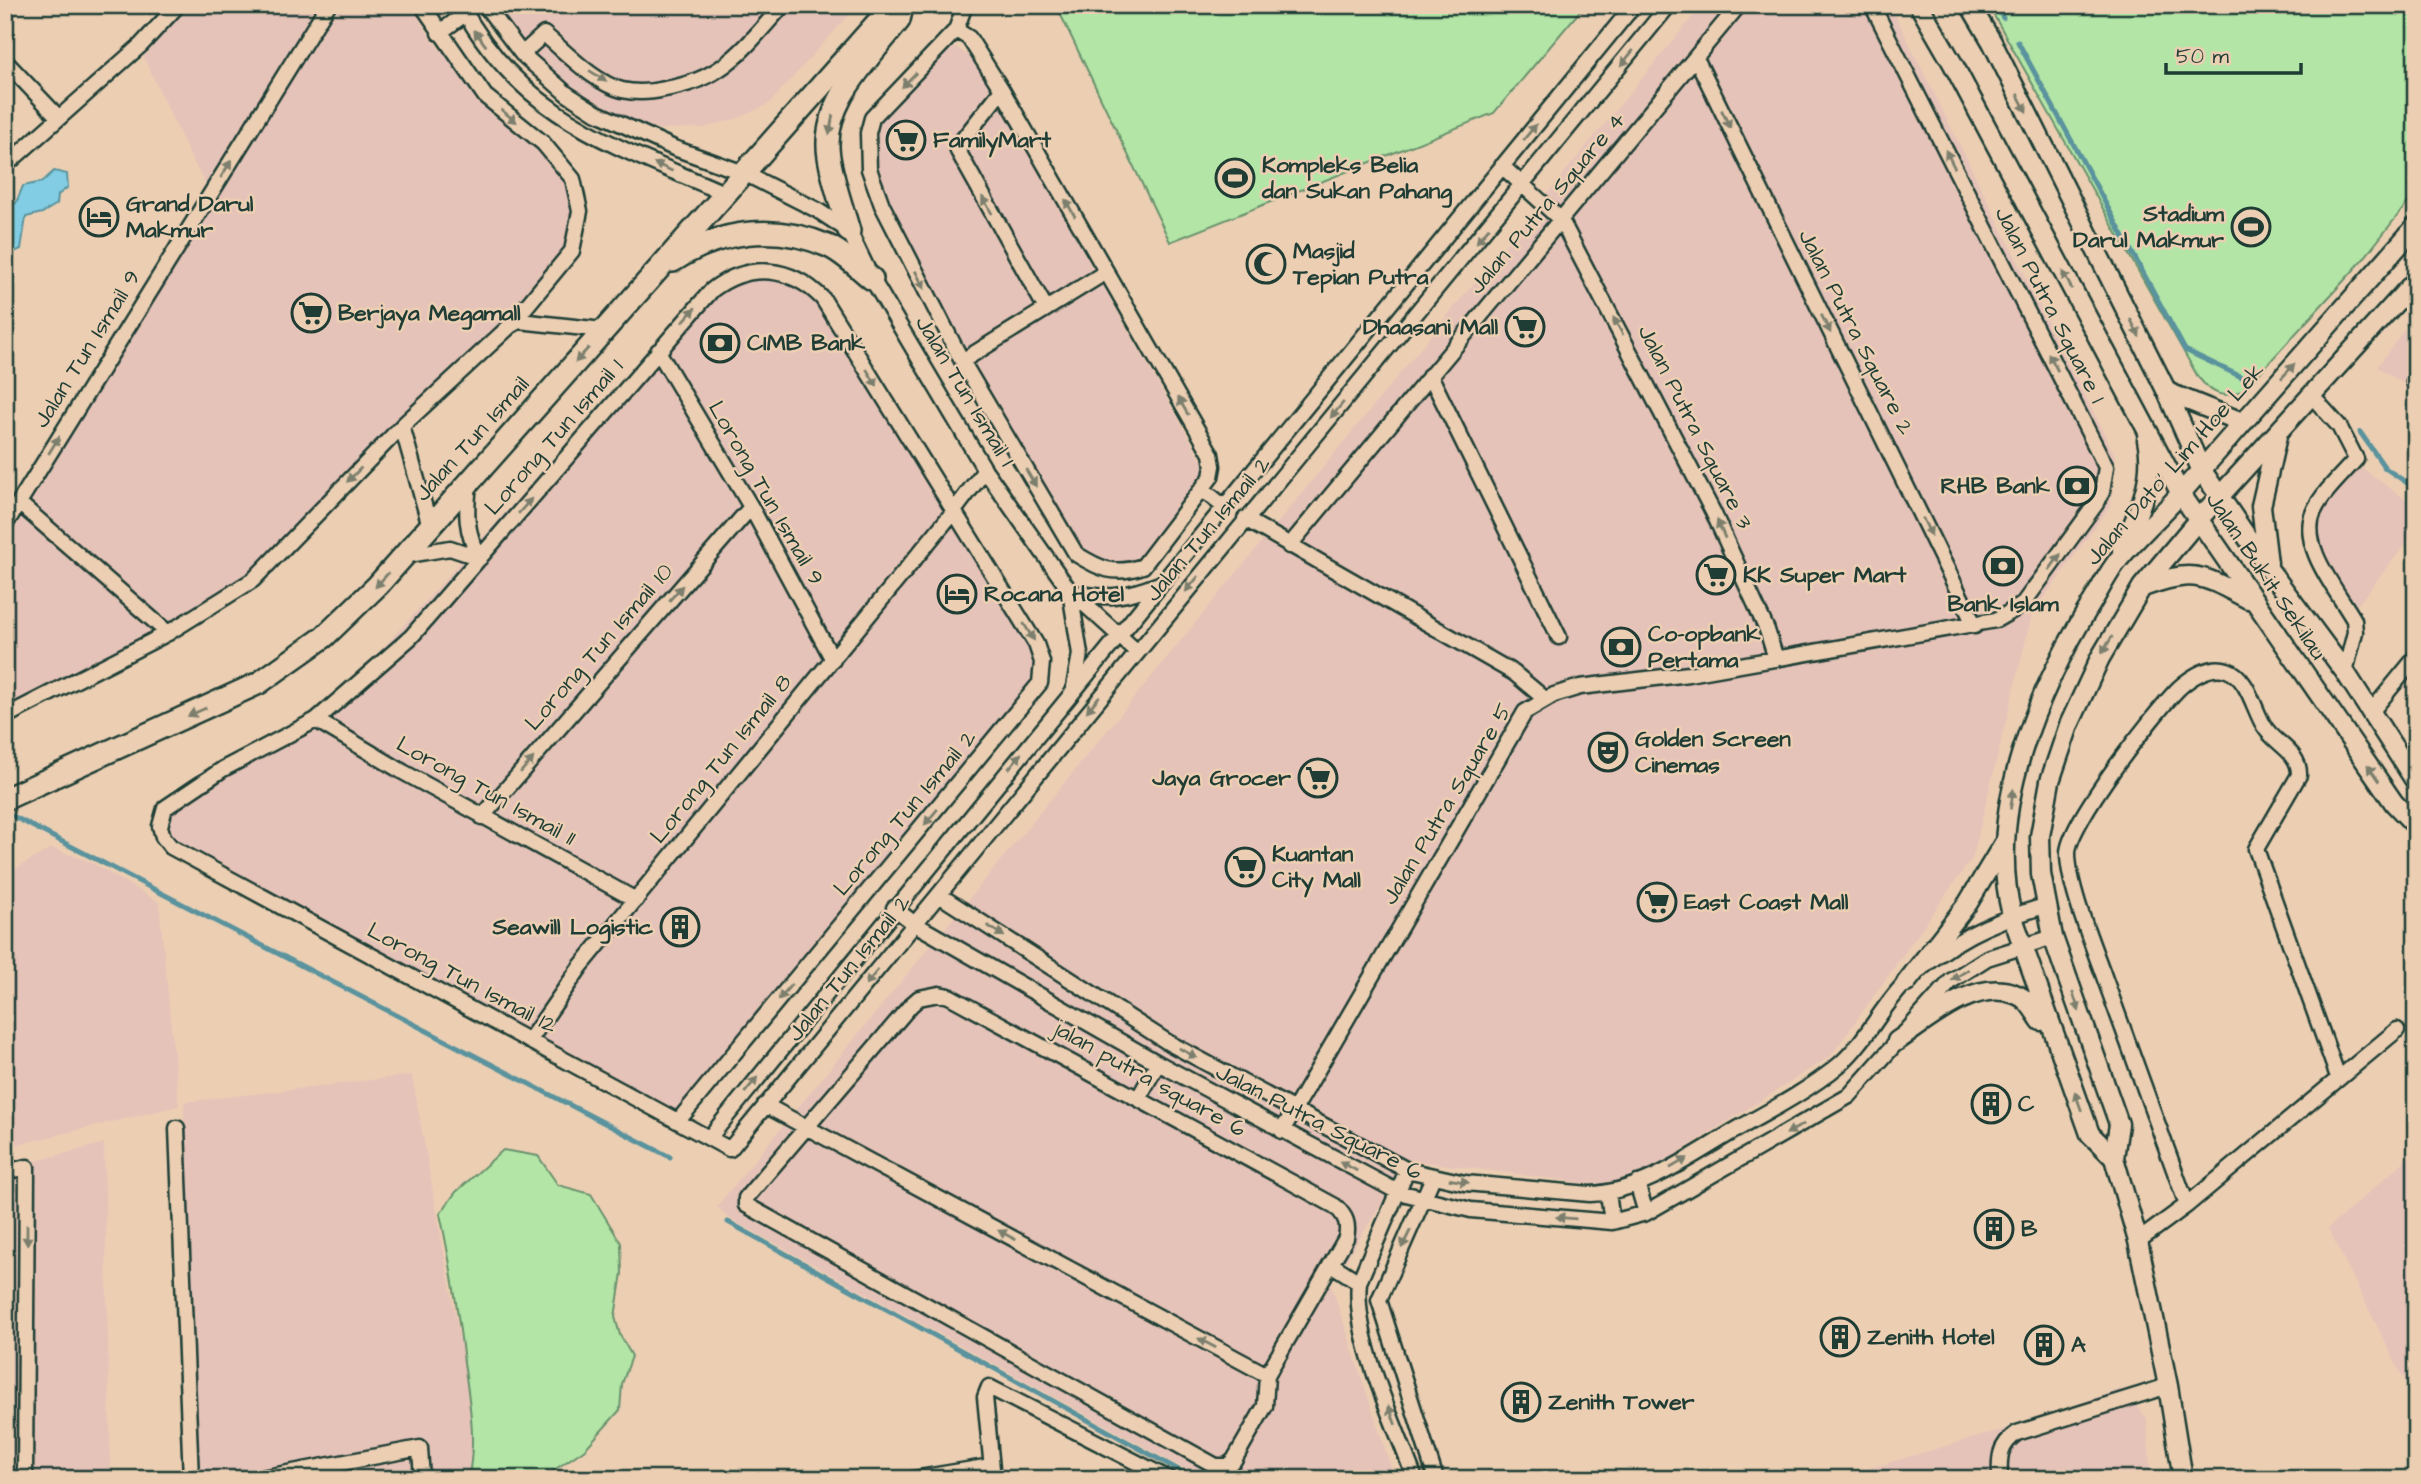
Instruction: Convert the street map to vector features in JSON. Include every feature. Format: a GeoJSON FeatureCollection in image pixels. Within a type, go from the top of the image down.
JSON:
{"type":"FeatureCollection","features":[{"type":"Feature","properties":{"kind":"main road","name":"Jalan Tun Ismail"},"geometry":{"type":"LineString","coordinates":[[5,799],[259,683],[324,638],[430,526],[893,5]]}},
{"type":"Feature","properties":{"kind":"main road"},"geometry":{"type":"LineString","coordinates":[[849,231],[828,155],[830,120],[843,94],[899,20],[902,5]]}},
{"type":"Feature","properties":{"kind":"main road"},"geometry":{"type":"LineString","coordinates":[[654,274],[678,258],[721,238],[767,231],[802,237],[831,247],[872,279]]}},
{"type":"Feature","properties":{"kind":"street"},"geometry":{"type":"LineString","coordinates":[[5,166],[141,45],[178,5]]}},
{"type":"Feature","properties":{"kind":"street","name":"Jalan Tun Ismail 9"},"geometry":{"type":"LineString","coordinates":[[5,525],[328,5]]}},
{"type":"Feature","properties":{"kind":"street"},"geometry":{"type":"LineString","coordinates":[[7,712],[168,633],[253,580],[402,426],[510,326],[572,251],[579,224],[577,189],[556,156],[485,96],[422,5]]}},
{"type":"Feature","properties":{"kind":"street"},"geometry":{"type":"LineString","coordinates":[[485,5],[523,54],[567,94],[595,112],[674,148],[744,173],[817,210],[849,231]]}},
{"type":"Feature","properties":{"kind":"street"},"geometry":{"type":"LineString","coordinates":[[523,54],[544,34],[594,74],[621,90],[652,92],[691,85],[718,73],[783,5]]}},
{"type":"Feature","properties":{"kind":"street"},"geometry":{"type":"LineString","coordinates":[[956,30],[968,37],[1002,90],[1211,454],[1213,466],[1202,489],[1143,566],[1128,571],[1101,569],[1076,554],[962,362],[882,205],[869,169],[868,133],[872,118],[956,30],[965,5]]}},
{"type":"Feature","properties":{"kind":"street","name":"Jalan Tun Ismail 2"},"geometry":{"type":"LineString","coordinates":[[709,1138],[894,908],[1634,5]]}},
{"type":"Feature","properties":{"kind":"street","name":"Jalan Tun Ismail 2"},"geometry":{"type":"LineString","coordinates":[[730,1149],[939,895],[1141,656],[1148,637],[1523,187],[1669,5]]}},
{"type":"Feature","properties":{"kind":"street"},"geometry":{"type":"LineString","coordinates":[[1696,58],[1739,5]]}},
{"type":"Feature","properties":{"kind":"street","name":"Jalan Putra Square 1"},"geometry":{"type":"LineString","coordinates":[[1872,5],[2106,467],[2098,501],[2022,605],[2011,614]]}},
{"type":"Feature","properties":{"kind":"street","name":"Jalan Bukit Sekilau"},"geometry":{"type":"LineString","coordinates":[[1919,5],[1960,76],[2180,494],[2394,803],[2416,826]]}},
{"type":"Feature","properties":{"kind":"street","name":"Jalan Bukit Sekilau"},"geometry":{"type":"LineString","coordinates":[[1970,5],[1992,42],[2167,392],[2201,469],[2218,498],[2345,673],[2416,782]]}},
{"type":"Feature","properties":{"kind":"street"},"geometry":{"type":"LineString","coordinates":[[439,33],[463,10],[476,34],[509,74],[565,121],[726,194]]}},
{"type":"Feature","properties":{"kind":"street","name":"Jalan Putra Square 4"},"geometry":{"type":"LineString","coordinates":[[1289,546],[1696,58]]}},
{"type":"Feature","properties":{"kind":"street","name":"Jalan Putra Square 2"},"geometry":{"type":"LineString","coordinates":[[1696,58],[1975,626]]}},
{"type":"Feature","properties":{"kind":"street"},"geometry":{"type":"LineString","coordinates":[[5,61],[59,118]]}},
{"type":"Feature","properties":{"kind":"street"},"geometry":{"type":"LineString","coordinates":[[1002,90],[960,143],[958,151],[1045,307]]}},
{"type":"Feature","properties":{"kind":"street"},"geometry":{"type":"LineString","coordinates":[[1502,166],[1561,220]]}},
{"type":"Feature","properties":{"kind":"street","name":"Jalan Putra Square 3"},"geometry":{"type":"LineString","coordinates":[[1561,220],[1713,512],[1767,630],[1776,659]]}},
{"type":"Feature","properties":{"kind":"street","name":"Jalan Dato' Lim Hoe Lek"},"geometry":{"type":"LineString","coordinates":[[2114,1158],[2090,1134],[2012,915],[2006,890],[2006,841],[2015,780],[2039,707],[2071,635],[2118,560],[2180,494],[2416,226]]}},
{"type":"Feature","properties":{"kind":"street","name":"Jalan Tun Ismail 1"},"geometry":{"type":"LineString","coordinates":[[849,231],[872,279],[985,470],[1070,591],[1141,656]]}},
{"type":"Feature","properties":{"kind":"street","name":"Lorong Tun Ismail 1"},"geometry":{"type":"LineString","coordinates":[[171,847],[163,837],[160,825],[165,808],[223,769],[316,720],[411,637],[658,351],[722,282],[744,274],[765,271],[783,273],[807,282],[823,299],[954,511]]}},
{"type":"Feature","properties":{"kind":"street"},"geometry":{"type":"LineString","coordinates":[[962,362],[1045,307],[1107,272]]}},
{"type":"Feature","properties":{"kind":"street","name":"Jalan Dato' Lim Hoe Lek"},"geometry":{"type":"LineString","coordinates":[[2183,1479],[2168,1386],[2138,1241],[2114,1158],[2119,1124],[2053,937],[2045,906],[2040,836],[2050,781],[2069,725],[2100,658],[2142,587],[2198,520],[2416,280]]}},
{"type":"Feature","properties":{"kind":"street"},"geometry":{"type":"LineString","coordinates":[[510,326],[519,321],[603,330]]}},
{"type":"Feature","properties":{"kind":"street","name":"Lorong Tun Ismail 9"},"geometry":{"type":"LineString","coordinates":[[658,351],[751,507],[833,660]]}},
{"type":"Feature","properties":{"kind":"street"},"geometry":{"type":"LineString","coordinates":[[1430,375],[1559,636]]}},
{"type":"Feature","properties":{"kind":"street"},"geometry":{"type":"LineString","coordinates":[[2167,392],[2242,422]]}},
{"type":"Feature","properties":{"kind":"street"},"geometry":{"type":"LineString","coordinates":[[2312,396],[2339,426],[2356,460],[2320,501],[2313,513],[2310,529],[2313,547],[2354,620],[2355,632],[2345,673]]}},
{"type":"Feature","properties":{"kind":"street"},"geometry":{"type":"LineString","coordinates":[[402,426],[430,526]]}},
{"type":"Feature","properties":{"kind":"street"},"geometry":{"type":"LineString","coordinates":[[2118,560],[2147,487],[2150,453],[2144,427]]}},
{"type":"Feature","properties":{"kind":"street"},"geometry":{"type":"LineString","coordinates":[[2270,571],[2261,506],[2265,478],[2278,433]]}},
{"type":"Feature","properties":{"kind":"street","name":"Lorong Tun Ismail 8"},"geometry":{"type":"LineString","coordinates":[[529,1041],[581,966],[833,660],[985,470]]}},
{"type":"Feature","properties":{"kind":"street"},"geometry":{"type":"LineString","coordinates":[[469,482],[466,514],[469,538],[480,558]]}},
{"type":"Feature","properties":{"kind":"street"},"geometry":{"type":"LineString","coordinates":[[1202,489],[1223,506]]}},
{"type":"Feature","properties":{"kind":"street"},"geometry":{"type":"LineString","coordinates":[[19,503],[168,633]]}},
{"type":"Feature","properties":{"kind":"street","name":"Lorong Tun Ismail 10"},"geometry":{"type":"LineString","coordinates":[[482,817],[751,507]]}},
{"type":"Feature","properties":{"kind":"street","name":"Lorong Tun Ismail 2"},"geometry":{"type":"LineString","coordinates":[[678,1121],[1040,683],[1042,662],[1036,643],[954,511]]}},
{"type":"Feature","properties":{"kind":"street"},"geometry":{"type":"LineString","coordinates":[[1245,519],[1514,673],[1545,699]]}},
{"type":"Feature","properties":{"kind":"street"},"geometry":{"type":"LineString","coordinates":[[403,556],[450,548],[480,558]]}},
{"type":"Feature","properties":{"kind":"street"},"geometry":{"type":"LineString","coordinates":[[2142,587],[2175,575],[2191,574],[2208,578],[2251,600]]}},
{"type":"Feature","properties":{"kind":"street"},"geometry":{"type":"LineString","coordinates":[[1073,690],[1080,654],[1070,591],[1093,597],[1127,597],[1161,583]]}},
{"type":"Feature","properties":{"kind":"street","name":"Jalan Putra Square 5"},"geometry":{"type":"LineString","coordinates":[[1282,1131],[1525,712],[1545,699],[1580,687],[1776,659],[1975,626],[2011,614]]}},
{"type":"Feature","properties":{"kind":"street"},"geometry":{"type":"LineString","coordinates":[[2371,712],[2416,657]]}},
{"type":"Feature","properties":{"kind":"street"},"geometry":{"type":"LineString","coordinates":[[2188,1205],[2080,910],[2068,854],[2072,833],[2086,807],[2179,688],[2201,673],[2224,669],[2238,675],[2269,735],[2284,745],[2298,765],[2299,775],[2256,849],[2338,1077]]}},
{"type":"Feature","properties":{"kind":"street","name":"Lorong Tun Ismail 11"},"geometry":{"type":"LineString","coordinates":[[316,720],[482,817],[636,900]]}},
{"type":"Feature","properties":{"kind":"street"},"geometry":{"type":"LineString","coordinates":[[1906,983],[1968,903],[2006,841]]}},
{"type":"Feature","properties":{"kind":"street","name":"Lorong Tun Ismail 12"},"geometry":{"type":"LineString","coordinates":[[171,847],[730,1149]]}},
{"type":"Feature","properties":{"kind":"street","name":"Jalan Putra Square 6"},"geometry":{"type":"LineString","coordinates":[[939,895],[1169,1043],[1407,1170],[1465,1183],[1608,1193],[1652,1178],[1791,1098],[1840,1064],[1906,983],[1949,947],[1985,925],[2045,906]]}},
{"type":"Feature","properties":{"kind":"street","name":"Jalan Putra Square 6"},"geometry":{"type":"LineString","coordinates":[[894,908],[915,924],[1158,1063],[1398,1192],[1425,1201],[1471,1210],[1612,1222],[1646,1213],[1849,1096],[1951,981],[1987,958],[2053,937]]}},
{"type":"Feature","properties":{"kind":"street"},"geometry":{"type":"LineString","coordinates":[[1897,1041],[1950,1005],[1982,993],[2002,991],[2017,994],[2029,1003],[2059,1047]]}},
{"type":"Feature","properties":{"kind":"street","name":"jalan putra square 6"},"geometry":{"type":"LineString","coordinates":[[939,994],[950,996],[1335,1206],[1343,1213],[1348,1229],[1331,1264],[1267,1375],[1268,1394],[1265,1406],[1234,1460],[1227,1466],[1216,1465],[746,1205],[746,1198],[807,1127],[911,1005],[919,998],[939,994]]}},
{"type":"Feature","properties":{"kind":"street"},"geometry":{"type":"LineString","coordinates":[[2138,1241],[2188,1205],[2397,1030]]}},
{"type":"Feature","properties":{"kind":"street"},"geometry":{"type":"LineString","coordinates":[[1138,1099],[1158,1063]]}},
{"type":"Feature","properties":{"kind":"street"},"geometry":{"type":"LineString","coordinates":[[765,1105],[1267,1375]]}},
{"type":"Feature","properties":{"kind":"street"},"geometry":{"type":"LineString","coordinates":[[177,1128],[191,1479]]}},
{"type":"Feature","properties":{"kind":"street"},"geometry":{"type":"LineString","coordinates":[[5,1172],[27,1167],[25,1479]]}},
{"type":"Feature","properties":{"kind":"street"},"geometry":{"type":"LineString","coordinates":[[1407,1170],[1359,1282],[1357,1301],[1364,1338],[1415,1479]]}},
{"type":"Feature","properties":{"kind":"street"},"geometry":{"type":"LineString","coordinates":[[1433,1177],[1425,1201],[1379,1300],[1436,1479]]}},
{"type":"Feature","properties":{"kind":"street"},"geometry":{"type":"LineString","coordinates":[[1637,1183],[1646,1213]]}},
{"type":"Feature","properties":{"kind":"street"},"geometry":{"type":"LineString","coordinates":[[1608,1193],[1612,1222]]}},
{"type":"Feature","properties":{"kind":"street"},"geometry":{"type":"LineString","coordinates":[[1331,1264],[1359,1282]]}},
{"type":"Feature","properties":{"kind":"street"},"geometry":{"type":"LineString","coordinates":[[2000,1479],[2001,1452],[2005,1441],[2017,1433],[2168,1386]]}},
{"type":"Feature","properties":{"kind":"street"},"geometry":{"type":"LineString","coordinates":[[914,1479],[992,1472],[985,1397],[986,1389],[992,1387],[1169,1479]]}},
{"type":"Feature","properties":{"kind":"street"},"geometry":{"type":"LineString","coordinates":[[256,1479],[420,1448],[422,1479]]}},
{"type":"Feature","properties":{"kind":"shaded area","name":"Berjaya Megamall"},"geometry":{"type":"Polygon","coordinates":[[[185,5],[412,5],[431,39],[482,96],[540,143],[570,179],[577,211],[562,264],[250,580],[58,688],[28,700],[6,703],[5,520],[210,191],[192,160],[142,54],[185,5]]]}},
{"type":"Feature","properties":{"kind":"shaded area"},"geometry":{"type":"Polygon","coordinates":[[[496,5],[858,5],[769,104],[739,118],[703,128],[660,129],[625,120],[588,102],[552,73],[514,31],[496,5]]]}},
{"type":"Feature","properties":{"kind":"shaded area"},"geometry":{"type":"Polygon","coordinates":[[[1702,5],[1890,5],[2115,455],[2111,505],[2032,615],[1973,857],[1831,1056],[1645,1174],[1598,1185],[1409,1160],[1331,1284],[1395,1479],[1203,1479],[727,1217],[717,1206],[1702,5]]]}},
{"type":"Feature","properties":{"kind":"shaded area"},"geometry":{"type":"Polygon","coordinates":[[[957,48],[975,60],[1208,471],[1139,560],[1129,566],[1106,562],[1077,546],[884,201],[875,155],[875,139],[883,120],[934,57],[945,49],[957,48]]]}},
{"type":"Feature","properties":{"kind":"shaded area"},"geometry":{"type":"Polygon","coordinates":[[[806,278],[1034,640],[1039,679],[674,1118],[168,844],[161,805],[267,736],[316,722],[710,286],[720,279],[806,278]]]}},
{"type":"Feature","properties":{"kind":"shaded area"},"geometry":{"type":"Polygon","coordinates":[[[2416,313],[2416,391],[2377,367],[2416,313]]]}},
{"type":"Feature","properties":{"kind":"shaded area"},"geometry":{"type":"Polygon","coordinates":[[[2357,464],[2416,507],[2416,531],[2353,611],[2315,544],[2315,516],[2357,464]]]}},
{"type":"Feature","properties":{"kind":"shaded area"},"geometry":{"type":"Polygon","coordinates":[[[51,848],[91,862],[159,902],[179,1106],[7,1147],[14,1120],[5,1093],[5,875],[51,848]]]}},
{"type":"Feature","properties":{"kind":"shaded area"},"geometry":{"type":"Polygon","coordinates":[[[412,1075],[485,1479],[194,1479],[183,1243],[184,1102],[412,1075]]]}},
{"type":"Feature","properties":{"kind":"shaded area"},"geometry":{"type":"Polygon","coordinates":[[[104,1143],[111,1479],[5,1479],[5,1169],[104,1143]]]}},
{"type":"Feature","properties":{"kind":"shaded area"},"geometry":{"type":"Polygon","coordinates":[[[2416,1151],[2416,1404],[2328,1228],[2416,1151]]]}},
{"type":"Feature","properties":{"kind":"shaded area"},"geometry":{"type":"Polygon","coordinates":[[[2120,1389],[2147,1418],[2151,1479],[1832,1479],[2028,1422],[2120,1389]]]}},
{"type":"Feature","properties":{"kind":"green space","name":"Kompleks Belia dan Sukan Pahang"},"geometry":{"type":"Polygon","coordinates":[[[1056,5],[1585,5],[1494,113],[1170,242],[1056,5]]]}},
{"type":"Feature","properties":{"kind":"green space","name":"Stadium Darul Makmur"},"geometry":{"type":"Polygon","coordinates":[[[1988,5],[2416,5],[2416,192],[2361,262],[2244,390],[2230,395],[2218,394],[2198,377],[1988,5]]]}},
{"type":"Feature","properties":{"kind":"green space"},"geometry":{"type":"Polygon","coordinates":[[[503,1150],[538,1156],[558,1185],[591,1194],[621,1243],[622,1273],[615,1317],[620,1335],[632,1356],[622,1384],[620,1410],[585,1449],[541,1479],[468,1479],[472,1450],[470,1406],[454,1288],[440,1214],[456,1192],[503,1150]]]}},
{"type":"Feature","properties":{"kind":"water"},"geometry":{"type":"Polygon","coordinates":[[[54,171],[67,174],[68,187],[58,195],[57,204],[42,213],[26,217],[21,249],[5,256],[5,208],[16,203],[23,186],[42,182],[54,171]]]}},
{"type":"Feature","properties":{"kind":"waterway"},"geometry":{"type":"LineString","coordinates":[[1995,5],[2003,18]]}},
{"type":"Feature","properties":{"kind":"waterway"},"geometry":{"type":"LineString","coordinates":[[2018,42],[2185,350],[2250,381]]}},
{"type":"Feature","properties":{"kind":"waterway"},"geometry":{"type":"LineString","coordinates":[[2360,432],[2385,468],[2416,489]]}},
{"type":"Feature","properties":{"kind":"waterway"},"geometry":{"type":"LineString","coordinates":[[5,812],[670,1157]]}},
{"type":"Feature","properties":{"kind":"waterway"},"geometry":{"type":"LineString","coordinates":[[728,1222],[1195,1479]]}},
{"type":"Feature","properties":{"kind":"place","name":"FamilyMart"},"geometry":{"type":"Point","coordinates":[906,140]}},
{"type":"Feature","properties":{"kind":"place","name":"Kompleks Belia dan Sukan Pahang"},"geometry":{"type":"Point","coordinates":[1235,178]}},
{"type":"Feature","properties":{"kind":"place","name":"Grand Darul Makmur"},"geometry":{"type":"Point","coordinates":[99,217]}},
{"type":"Feature","properties":{"kind":"place","name":"Stadium Darul Makmur"},"geometry":{"type":"Point","coordinates":[2251,227]}},
{"type":"Feature","properties":{"kind":"place","name":"Masjid Tepian Putra"},"geometry":{"type":"Point","coordinates":[1266,264]}},
{"type":"Feature","properties":{"kind":"place","name":"Berjaya Megamall"},"geometry":{"type":"Point","coordinates":[311,313]}},
{"type":"Feature","properties":{"kind":"place","name":"Dhaasani Mall"},"geometry":{"type":"Point","coordinates":[1525,327]}},
{"type":"Feature","properties":{"kind":"place","name":"CIMB Bank"},"geometry":{"type":"Point","coordinates":[720,343]}},
{"type":"Feature","properties":{"kind":"place","name":"RHB Bank"},"geometry":{"type":"Point","coordinates":[2077,486]}},
{"type":"Feature","properties":{"kind":"place","name":"Bank Islam"},"geometry":{"type":"Point","coordinates":[2003,566]}},
{"type":"Feature","properties":{"kind":"place","name":"KK Super Mart"},"geometry":{"type":"Point","coordinates":[1716,575]}},
{"type":"Feature","properties":{"kind":"place","name":"Rocana Hotel"},"geometry":{"type":"Point","coordinates":[957,594]}},
{"type":"Feature","properties":{"kind":"place","name":"Co-opbank Pertama"},"geometry":{"type":"Point","coordinates":[1621,647]}},
{"type":"Feature","properties":{"kind":"place","name":"Golden Screen Cinemas"},"geometry":{"type":"Point","coordinates":[1608,752]}},
{"type":"Feature","properties":{"kind":"place","name":"Jaya Grocer"},"geometry":{"type":"Point","coordinates":[1318,778]}},
{"type":"Feature","properties":{"kind":"place","name":"Kuantan City Mall"},"geometry":{"type":"Point","coordinates":[1245,867]}},
{"type":"Feature","properties":{"kind":"place","name":"East Coast Mall"},"geometry":{"type":"Point","coordinates":[1657,902]}},
{"type":"Feature","properties":{"kind":"place","name":"Seawill Logistic"},"geometry":{"type":"Point","coordinates":[680,927]}},
{"type":"Feature","properties":{"kind":"place","name":"C"},"geometry":{"type":"Point","coordinates":[1991,1104]}},
{"type":"Feature","properties":{"kind":"place","name":"B"},"geometry":{"type":"Point","coordinates":[1994,1229]}},
{"type":"Feature","properties":{"kind":"place","name":"Zenith Hotel"},"geometry":{"type":"Point","coordinates":[1840,1337]}},
{"type":"Feature","properties":{"kind":"place","name":"A"},"geometry":{"type":"Point","coordinates":[2044,1345]}},
{"type":"Feature","properties":{"kind":"place","name":"Zenith Tower"},"geometry":{"type":"Point","coordinates":[1521,1402]}}]}
